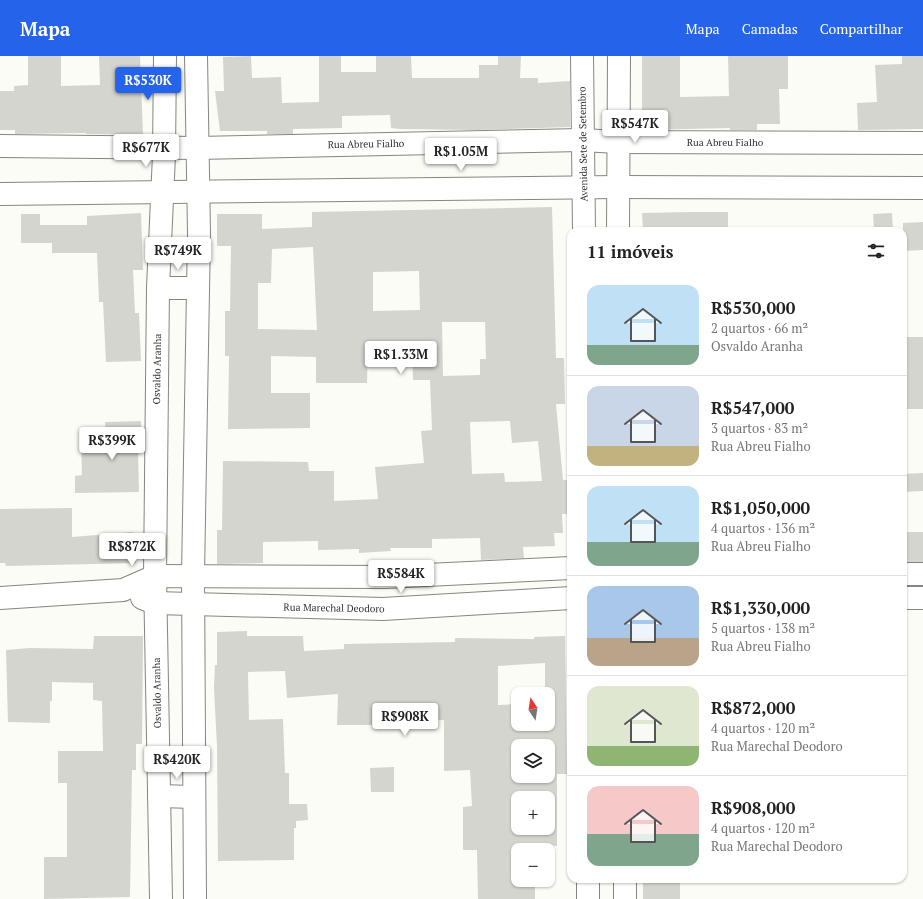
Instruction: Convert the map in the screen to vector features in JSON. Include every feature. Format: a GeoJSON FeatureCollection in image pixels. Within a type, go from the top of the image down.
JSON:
{"type":"FeatureCollection","features":[{"type":"Feature","properties":{"kind":"street","name":"Osvaldo Aranha"},"geometry":{"type":"LineString","coordinates":[[161,899],[155,576],[158,288],[164,151],[165,56]]}},
{"type":"Feature","properties":{"kind":"street"},"geometry":{"type":"LineString","coordinates":[[195,899],[193,575],[198,288],[196,56]]}},
{"type":"Feature","properties":{"kind":"street","name":"Avenida Sete de Setembro"},"geometry":{"type":"LineString","coordinates":[[582,56],[584,227]]}},
{"type":"Feature","properties":{"kind":"street"},"geometry":{"type":"LineString","coordinates":[[618,227],[619,56]]}},
{"type":"Feature","properties":{"kind":"street","name":"Rua Abreu Fialho"},"geometry":{"type":"LineString","coordinates":[[0,146],[198,152],[582,140],[618,142],[923,143]]}},
{"type":"Feature","properties":{"kind":"street"},"geometry":{"type":"LineString","coordinates":[[0,194],[162,187],[198,189],[617,187],[923,188]]}},
{"type":"Feature","properties":{"kind":"street"},"geometry":{"type":"LineString","coordinates":[[158,288],[198,288]]}},
{"type":"Feature","properties":{"kind":"street","name":"Rua Marechal Deodoro"},"geometry":{"type":"LineString","coordinates":[[0,598],[123,590],[155,576],[385,577],[567,568]]}},
{"type":"Feature","properties":{"kind":"street"},"geometry":{"type":"LineString","coordinates":[[907,574],[923,574]]}},
{"type":"Feature","properties":{"kind":"street"},"geometry":{"type":"LineString","coordinates":[[383,609],[385,577]]}},
{"type":"Feature","properties":{"kind":"street","name":"Rua Marechal Deodoro"},"geometry":{"type":"LineString","coordinates":[[123,590],[155,603],[383,609],[567,598]]}},
{"type":"Feature","properties":{"kind":"street"},"geometry":{"type":"LineString","coordinates":[[907,598],[923,598]]}},
{"type":"Feature","properties":{"kind":"street"},"geometry":{"type":"LineString","coordinates":[[159,796],[194,798]]}},
{"type":"Feature","properties":{"kind":"street"},"geometry":{"type":"LineString","coordinates":[[588,883],[588,899]]}},
{"type":"Feature","properties":{"kind":"street"},"geometry":{"type":"LineString","coordinates":[[625,883],[625,899]]}},
{"type":"Feature","properties":{"kind":"building"},"geometry":{"type":"Polygon","coordinates":[[[28,56],[61,56],[61,86],[100,85],[99,56],[140,56],[143,135],[86,133],[15,134],[15,130],[0,130],[0,91],[14,91],[14,86],[28,85],[28,56]]]}},
{"type":"Feature","properties":{"kind":"building"},"geometry":{"type":"Polygon","coordinates":[[[251,56],[252,78],[281,77],[282,103],[319,102],[319,56],[341,56],[341,72],[376,72],[376,56],[411,56],[412,78],[479,78],[479,65],[498,65],[498,56],[521,56],[520,78],[538,78],[538,83],[570,81],[570,127],[478,130],[400,129],[391,128],[390,115],[342,116],[342,128],[293,129],[293,134],[267,134],[267,131],[220,131],[215,91],[224,91],[223,57],[251,56]]]}},
{"type":"Feature","properties":{"kind":"building"},"geometry":{"type":"Polygon","coordinates":[[[642,56],[680,56],[680,97],[729,96],[728,56],[788,56],[788,89],[779,89],[780,124],[757,124],[757,130],[730,130],[730,128],[645,130],[642,119],[642,56]]]}},
{"type":"Feature","properties":{"kind":"building"},"geometry":{"type":"Polygon","coordinates":[[[902,56],[923,56],[923,129],[858,130],[857,103],[877,102],[875,65],[902,64],[902,56]]]}},
{"type":"Feature","properties":{"kind":"building"},"geometry":{"type":"Polygon","coordinates":[[[552,207],[556,358],[564,358],[565,404],[556,404],[563,480],[567,480],[567,514],[562,514],[563,533],[554,533],[555,546],[523,547],[524,558],[481,560],[480,538],[432,539],[432,548],[390,548],[391,551],[359,553],[359,549],[318,550],[318,541],[263,542],[263,563],[217,564],[217,530],[222,530],[223,461],[308,462],[309,471],[334,471],[334,501],[378,499],[375,467],[424,463],[421,431],[432,430],[430,380],[413,380],[412,348],[368,349],[367,383],[316,383],[316,357],[271,356],[271,393],[310,393],[310,428],[228,429],[229,356],[225,356],[225,311],[230,311],[231,246],[217,246],[217,214],[262,214],[262,229],[312,227],[312,212],[552,207]],[[313,247],[272,249],[271,283],[258,283],[258,329],[317,330],[313,247]],[[419,271],[373,272],[373,311],[420,310],[419,271]],[[442,322],[443,376],[480,375],[480,359],[486,359],[485,322],[442,322]],[[510,421],[470,422],[472,474],[504,473],[505,482],[542,481],[538,441],[512,443],[510,421]]]}},
{"type":"Feature","properties":{"kind":"building"},"geometry":{"type":"Polygon","coordinates":[[[728,212],[728,227],[643,227],[642,213],[728,212]]]}},
{"type":"Feature","properties":{"kind":"building"},"geometry":{"type":"Polygon","coordinates":[[[141,213],[143,270],[133,270],[135,313],[139,313],[141,361],[106,362],[103,302],[99,302],[97,253],[52,253],[52,243],[21,243],[21,214],[40,214],[40,225],[87,225],[87,216],[141,213]]]}},
{"type":"Feature","properties":{"kind":"building"},"geometry":{"type":"Polygon","coordinates":[[[892,213],[893,227],[874,227],[873,214],[892,213]]]}},
{"type":"Feature","properties":{"kind":"building"},"geometry":{"type":"Polygon","coordinates":[[[923,222],[923,250],[907,251],[907,227],[903,227],[903,223],[923,222]]]}},
{"type":"Feature","properties":{"kind":"building"},"geometry":{"type":"Polygon","coordinates":[[[907,337],[923,337],[923,409],[907,409],[907,337]]]}},
{"type":"Feature","properties":{"kind":"building"},"geometry":{"type":"Polygon","coordinates":[[[141,421],[142,452],[138,452],[139,492],[75,493],[75,476],[82,475],[81,442],[106,440],[105,422],[141,421]]]}},
{"type":"Feature","properties":{"kind":"building"},"geometry":{"type":"Polygon","coordinates":[[[923,473],[923,491],[907,492],[907,474],[923,473]]]}},
{"type":"Feature","properties":{"kind":"building"},"geometry":{"type":"Polygon","coordinates":[[[72,508],[72,537],[133,532],[136,563],[6,566],[5,563],[0,563],[0,509],[72,508]]]}},
{"type":"Feature","properties":{"kind":"building"},"geometry":{"type":"Polygon","coordinates":[[[907,532],[923,532],[923,562],[907,562],[907,532]]]}},
{"type":"Feature","properties":{"kind":"building"},"geometry":{"type":"Polygon","coordinates":[[[247,631],[247,636],[303,636],[304,651],[344,649],[344,644],[455,642],[455,638],[534,639],[534,637],[565,636],[567,774],[557,774],[557,846],[555,846],[555,843],[511,843],[511,887],[535,887],[535,899],[478,899],[477,850],[463,850],[463,807],[472,806],[470,770],[444,771],[444,720],[373,721],[373,725],[337,725],[338,694],[287,698],[285,671],[248,672],[249,720],[283,719],[285,773],[289,773],[289,804],[307,804],[308,820],[296,821],[296,828],[294,828],[294,860],[218,861],[217,747],[214,687],[215,665],[217,665],[217,632],[247,631]]]}},
{"type":"Feature","properties":{"kind":"building"},"geometry":{"type":"Polygon","coordinates":[[[94,636],[143,636],[142,744],[136,744],[136,770],[132,770],[130,897],[44,899],[44,857],[67,857],[67,783],[58,783],[58,751],[103,751],[102,701],[93,700],[93,683],[52,682],[50,723],[8,722],[6,650],[30,648],[93,649],[94,636]]]}},
{"type":"Feature","properties":{"kind":"building"},"geometry":{"type":"Polygon","coordinates":[[[394,767],[394,792],[371,792],[370,768],[394,767]]]}},
{"type":"Feature","properties":{"kind":"building"},"geometry":{"type":"Polygon","coordinates":[[[643,883],[680,883],[680,899],[643,899],[643,883]]]}}]}
